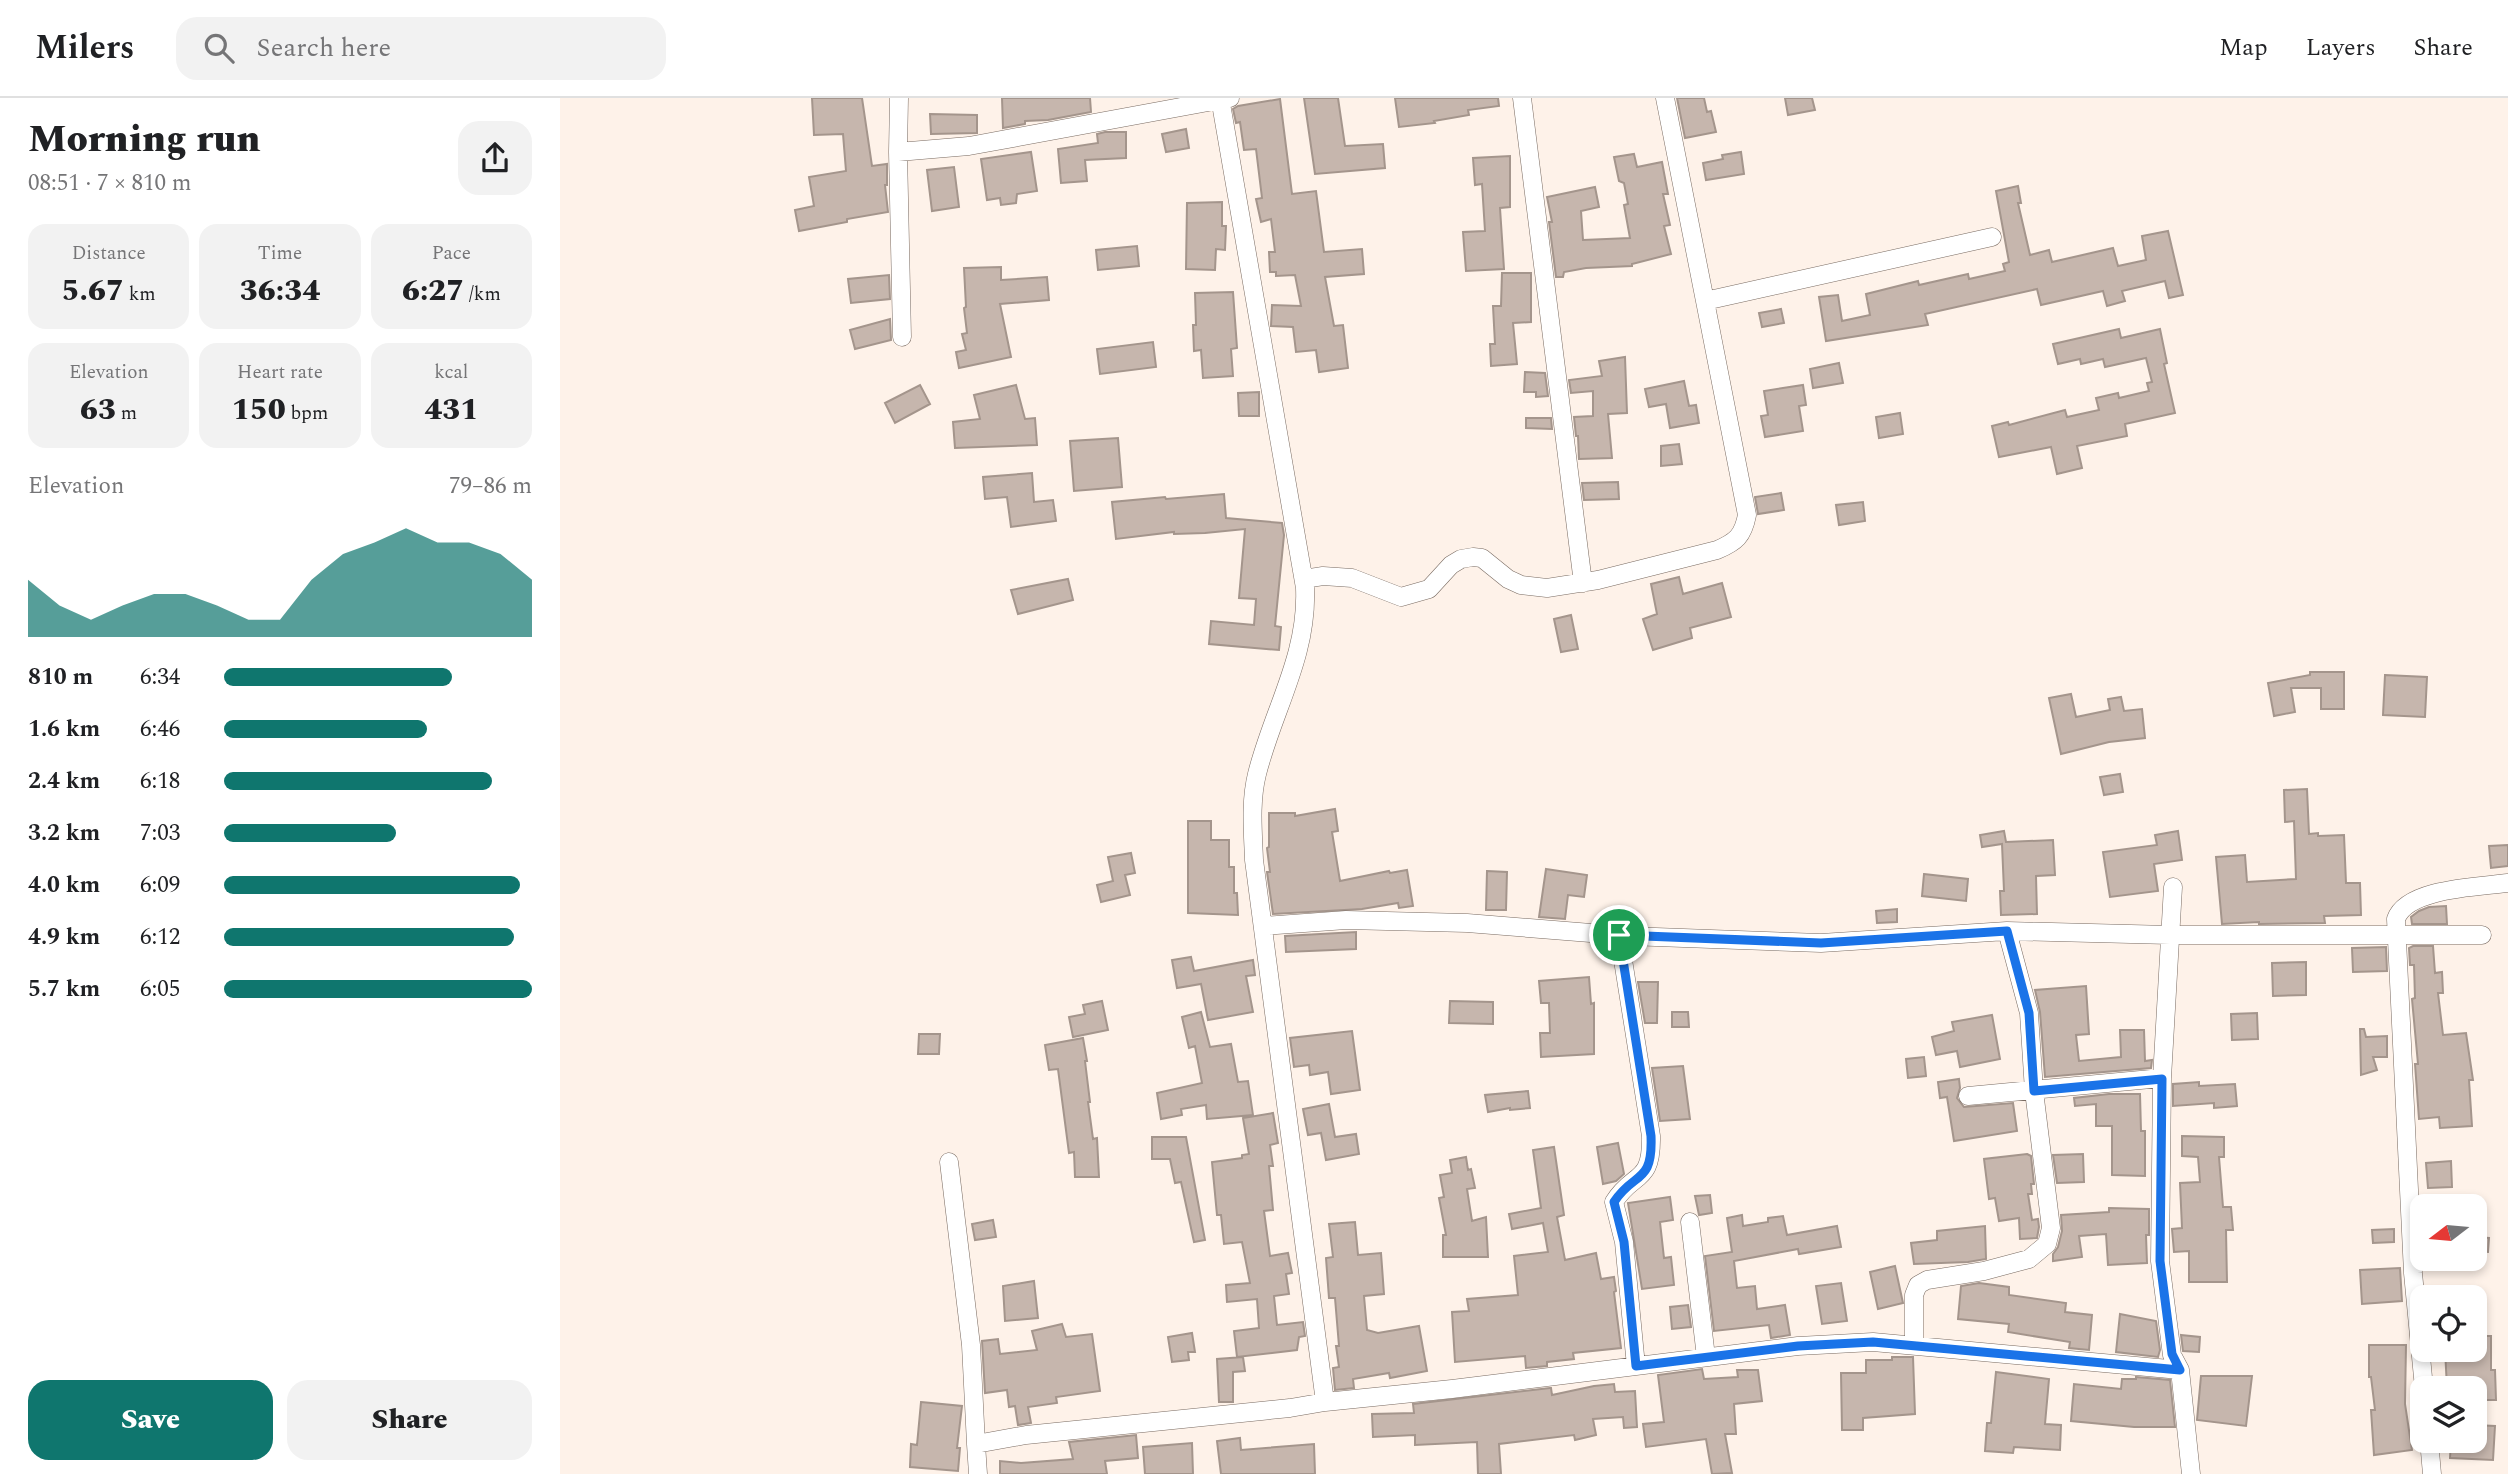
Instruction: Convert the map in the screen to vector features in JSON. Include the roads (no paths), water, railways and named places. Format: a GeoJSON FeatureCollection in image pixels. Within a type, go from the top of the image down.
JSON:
{"type":"FeatureCollection","features":[{"type":"Feature","properties":{"kind":"street"},"geometry":{"type":"LineString","coordinates":[[899,98],[902,337]]}},
{"type":"Feature","properties":{"kind":"street"},"geometry":{"type":"LineString","coordinates":[[1522,98],[1583,583]]}},
{"type":"Feature","properties":{"kind":"street"},"geometry":{"type":"LineString","coordinates":[[1304,579],[1323,576],[1352,578],[1401,597],[1429,589],[1451,565],[1473,556],[1482,558],[1508,579],[1521,585],[1547,589],[1583,583],[1717,550],[1734,542],[1744,532],[1747,515],[1665,98]]}},
{"type":"Feature","properties":{"kind":"street"},"geometry":{"type":"LineString","coordinates":[[898,152],[969,146],[1223,99],[1304,579],[1306,605],[1303,638],[1256,776],[1253,799],[1254,860],[1325,1402]]}},
{"type":"Feature","properties":{"kind":"street"},"geometry":{"type":"LineString","coordinates":[[1705,301],[1992,237]]}},
{"type":"Feature","properties":{"kind":"street"},"geometry":{"type":"LineString","coordinates":[[2423,1376],[2413,1273],[2396,919],[2399,911],[2416,899],[2508,883]]}},
{"type":"Feature","properties":{"kind":"street"},"geometry":{"type":"LineString","coordinates":[[2173,887],[2162,1079],[2160,1261],[2172,1354],[2180,1370],[2191,1474]]}},
{"type":"Feature","properties":{"kind":"street"},"geometry":{"type":"LineString","coordinates":[[1263,926],[1346,920],[1467,923],[1619,935],[1821,943],[2007,931],[2396,937],[2482,935]]}},
{"type":"Feature","properties":{"kind":"street"},"geometry":{"type":"LineString","coordinates":[[1914,1344],[1914,1296],[1918,1285],[1927,1280],[1984,1271],[2029,1259],[2047,1244],[2051,1228],[2034,1091],[2029,1013],[2007,931]]}},
{"type":"Feature","properties":{"kind":"street"},"geometry":{"type":"LineString","coordinates":[[1619,935],[1652,1154],[1645,1173],[1614,1202],[1624,1242],[1636,1366]]}},
{"type":"Feature","properties":{"kind":"street"},"geometry":{"type":"LineString","coordinates":[[1968,1096],[2162,1079]]}},
{"type":"Feature","properties":{"kind":"street"},"geometry":{"type":"LineString","coordinates":[[949,1162],[971,1345],[978,1474]]}},
{"type":"Feature","properties":{"kind":"street"},"geometry":{"type":"LineString","coordinates":[[1690,1222],[1706,1357]]}},
{"type":"Feature","properties":{"kind":"street"},"geometry":{"type":"LineString","coordinates":[[976,1444],[1026,1435],[1290,1408],[1706,1357],[1851,1343],[1914,1344],[2180,1370]]}},
{"type":"Feature","properties":{"kind":"street"},"geometry":{"type":"LineString","coordinates":[[2430,1453],[2432,1474]]}}]}
